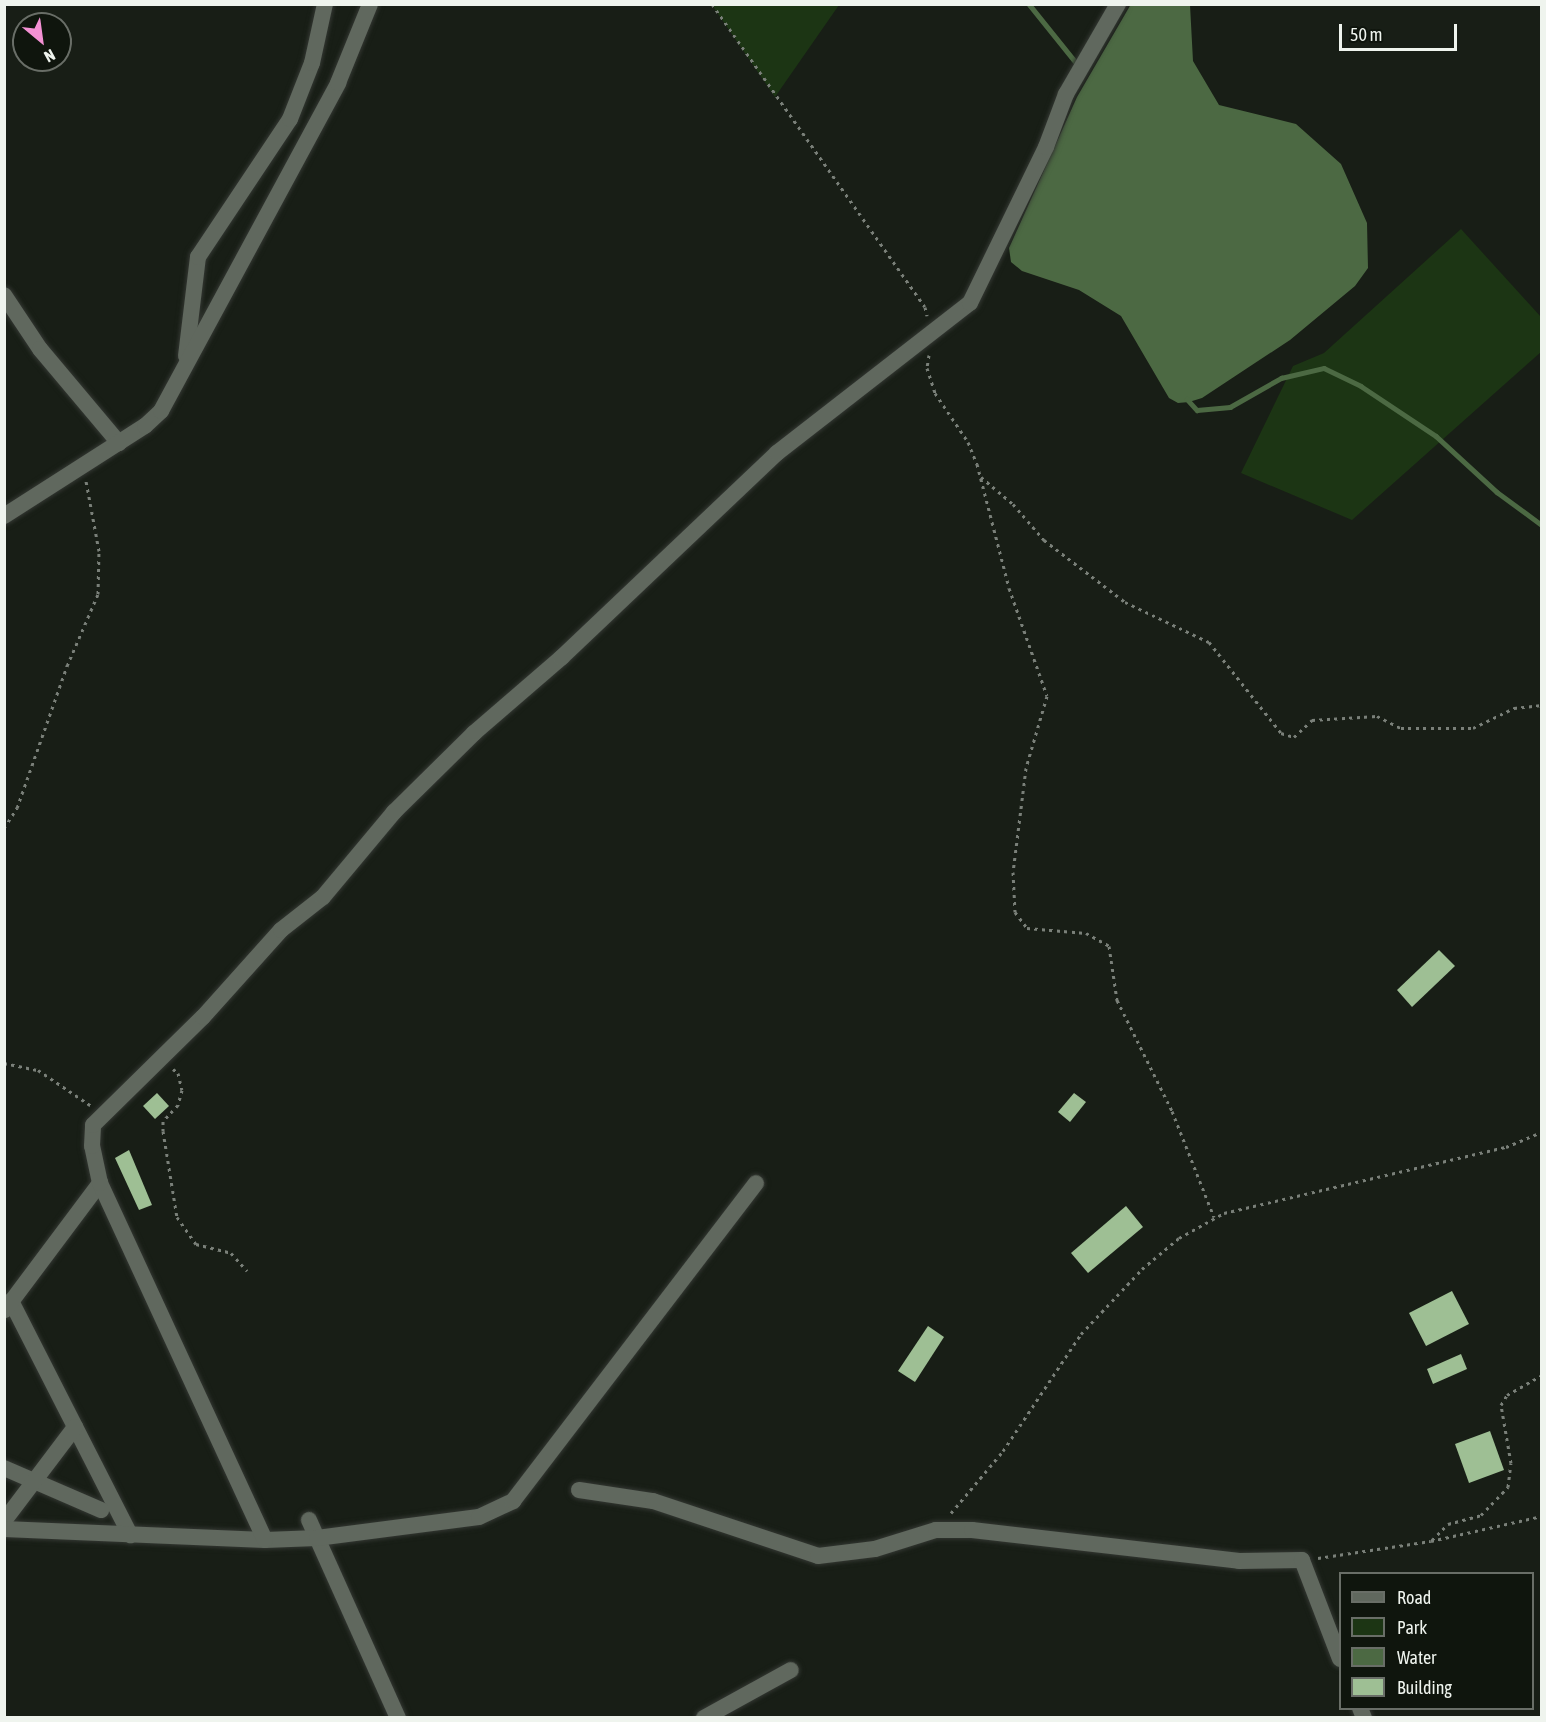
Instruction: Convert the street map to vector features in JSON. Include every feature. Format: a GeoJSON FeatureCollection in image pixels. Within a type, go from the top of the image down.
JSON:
{"type":"FeatureCollection","features":[{"type":"Feature","properties":{"kind":"street"},"geometry":{"type":"LineString","coordinates":[[184,369],[198,256],[290,118],[312,63],[325,4]]}},
{"type":"Feature","properties":{"kind":"street"},"geometry":{"type":"LineString","coordinates":[[4,516],[119,443],[161,411],[338,83],[370,4]]}},
{"type":"Feature","properties":{"kind":"street"},"geometry":{"type":"LineString","coordinates":[[265,1540],[100,1184],[92,1146],[93,1125],[148,1073],[281,930],[323,897],[437,768],[562,657],[777,453],[970,303],[1046,147],[1066,94],[1118,4]]}},
{"type":"Feature","properties":{"kind":"street"},"geometry":{"type":"LineString","coordinates":[[4,295],[40,349],[119,443]]}},
{"type":"Feature","properties":{"kind":"street"},"geometry":{"type":"LineString","coordinates":[[4,1529],[265,1540],[317,1538],[461,1522],[513,1501],[756,1183]]}},
{"type":"Feature","properties":{"kind":"street"},"geometry":{"type":"LineString","coordinates":[[100,1184],[8,1305],[75,1427],[130,1535]]}},
{"type":"Feature","properties":{"kind":"street"},"geometry":{"type":"LineString","coordinates":[[4,1521],[75,1427]]}},
{"type":"Feature","properties":{"kind":"street"},"geometry":{"type":"LineString","coordinates":[[4,1468],[34,1483],[101,1510]]}},
{"type":"Feature","properties":{"kind":"street"},"geometry":{"type":"LineString","coordinates":[[579,1490],[653,1501],[818,1556],[875,1549],[936,1530],[1001,1533],[1239,1561],[1302,1560],[1339,1654]]}},
{"type":"Feature","properties":{"kind":"street"},"geometry":{"type":"LineString","coordinates":[[309,1520],[398,1718]]}},
{"type":"Feature","properties":{"kind":"street"},"geometry":{"type":"LineString","coordinates":[[704,1718],[791,1670]]}},
{"type":"Feature","properties":{"kind":"path"},"geometry":{"type":"LineString","coordinates":[[712,4],[926,307],[931,332],[927,368],[934,393],[968,442],[980,476],[1009,588],[1047,696],[1026,768],[1013,872],[1015,912],[1027,928],[1086,933],[1109,946],[1117,1000],[1172,1111],[1214,1217]]}},
{"type":"Feature","properties":{"kind":"path"},"geometry":{"type":"LineString","coordinates":[[4,828],[17,808],[67,666],[98,594],[99,550],[87,500],[86,465]]}},
{"type":"Feature","properties":{"kind":"path"},"geometry":{"type":"LineString","coordinates":[[980,476],[1012,504],[1044,540],[1125,602],[1209,642],[1281,734],[1294,737],[1312,720],[1377,716],[1401,728],[1473,728],[1514,708],[1542,705]]}},
{"type":"Feature","properties":{"kind":"path"},"geometry":{"type":"LineString","coordinates":[[4,1063],[38,1070],[105,1115]]}},
{"type":"Feature","properties":{"kind":"path"},"geometry":{"type":"LineString","coordinates":[[148,1073],[169,1066],[178,1073],[182,1082],[178,1105],[163,1121],[177,1217],[196,1244],[231,1253],[247,1271]]}},
{"type":"Feature","properties":{"kind":"path"},"geometry":{"type":"LineString","coordinates":[[936,1530],[1003,1451],[1021,1418],[1107,1303],[1179,1238],[1214,1217],[1506,1147],[1542,1132]]}},
{"type":"Feature","properties":{"kind":"path"},"geometry":{"type":"LineString","coordinates":[[1431,1541],[1448,1524],[1481,1515],[1508,1487],[1511,1463],[1501,1405],[1507,1395],[1542,1374]]}},
{"type":"Feature","properties":{"kind":"path"},"geometry":{"type":"LineString","coordinates":[[1302,1560],[1431,1541],[1542,1516]]}},
{"type":"Feature","properties":{"kind":"green space"},"geometry":{"type":"Polygon","coordinates":[[[712,5],[839,5],[775,97],[712,5]]]}},
{"type":"Feature","properties":{"kind":"green space"},"geometry":{"type":"Polygon","coordinates":[[[1461,229],[1541,317],[1541,352],[1352,520],[1241,473],[1293,366],[1324,353],[1461,229]]]}},
{"type":"Feature","properties":{"kind":"water"},"geometry":{"type":"Polygon","coordinates":[[[1131,4],[1190,5],[1193,61],[1219,105],[1296,124],[1341,164],[1367,223],[1368,268],[1355,286],[1290,340],[1202,398],[1189,402],[1178,403],[1169,398],[1121,316],[1079,290],[1022,271],[1011,262],[1009,248],[1077,97],[1131,4]]]}},
{"type":"Feature","properties":{"kind":"building"},"geometry":{"type":"Polygon","coordinates":[[[1439,950],[1455,966],[1412,1007],[1397,990],[1439,950]]]}},
{"type":"Feature","properties":{"kind":"building"},"geometry":{"type":"Polygon","coordinates":[[[157,1093],[169,1106],[155,1119],[143,1106],[157,1093]]]}},
{"type":"Feature","properties":{"kind":"building"},"geometry":{"type":"Polygon","coordinates":[[[1074,1093],[1086,1102],[1070,1122],[1058,1112],[1074,1093]]]}},
{"type":"Feature","properties":{"kind":"building"},"geometry":{"type":"Polygon","coordinates":[[[129,1150],[152,1205],[139,1210],[115,1158],[129,1150]]]}},
{"type":"Feature","properties":{"kind":"building"},"geometry":{"type":"Polygon","coordinates":[[[1126,1206],[1143,1227],[1088,1273],[1071,1253],[1126,1206]]]}},
{"type":"Feature","properties":{"kind":"building"},"geometry":{"type":"Polygon","coordinates":[[[1452,1291],[1469,1324],[1426,1346],[1409,1313],[1452,1291]]]}},
{"type":"Feature","properties":{"kind":"building"},"geometry":{"type":"Polygon","coordinates":[[[928,1326],[944,1337],[915,1382],[898,1371],[928,1326]]]}},
{"type":"Feature","properties":{"kind":"building"},"geometry":{"type":"Polygon","coordinates":[[[1461,1354],[1467,1369],[1433,1384],[1427,1369],[1461,1354]]]}},
{"type":"Feature","properties":{"kind":"building"},"geometry":{"type":"Polygon","coordinates":[[[1490,1431],[1504,1470],[1469,1483],[1455,1444],[1490,1431]]]}},
{"type":"Feature","properties":{"kind":"waterway"},"geometry":{"type":"LineString","coordinates":[[1029,4],[1078,65]]}},
{"type":"Feature","properties":{"kind":"waterway"},"geometry":{"type":"LineString","coordinates":[[1187,399],[1197,410],[1230,407],[1281,378],[1324,368],[1361,386],[1436,436],[1497,492],[1542,525]]}}]}
